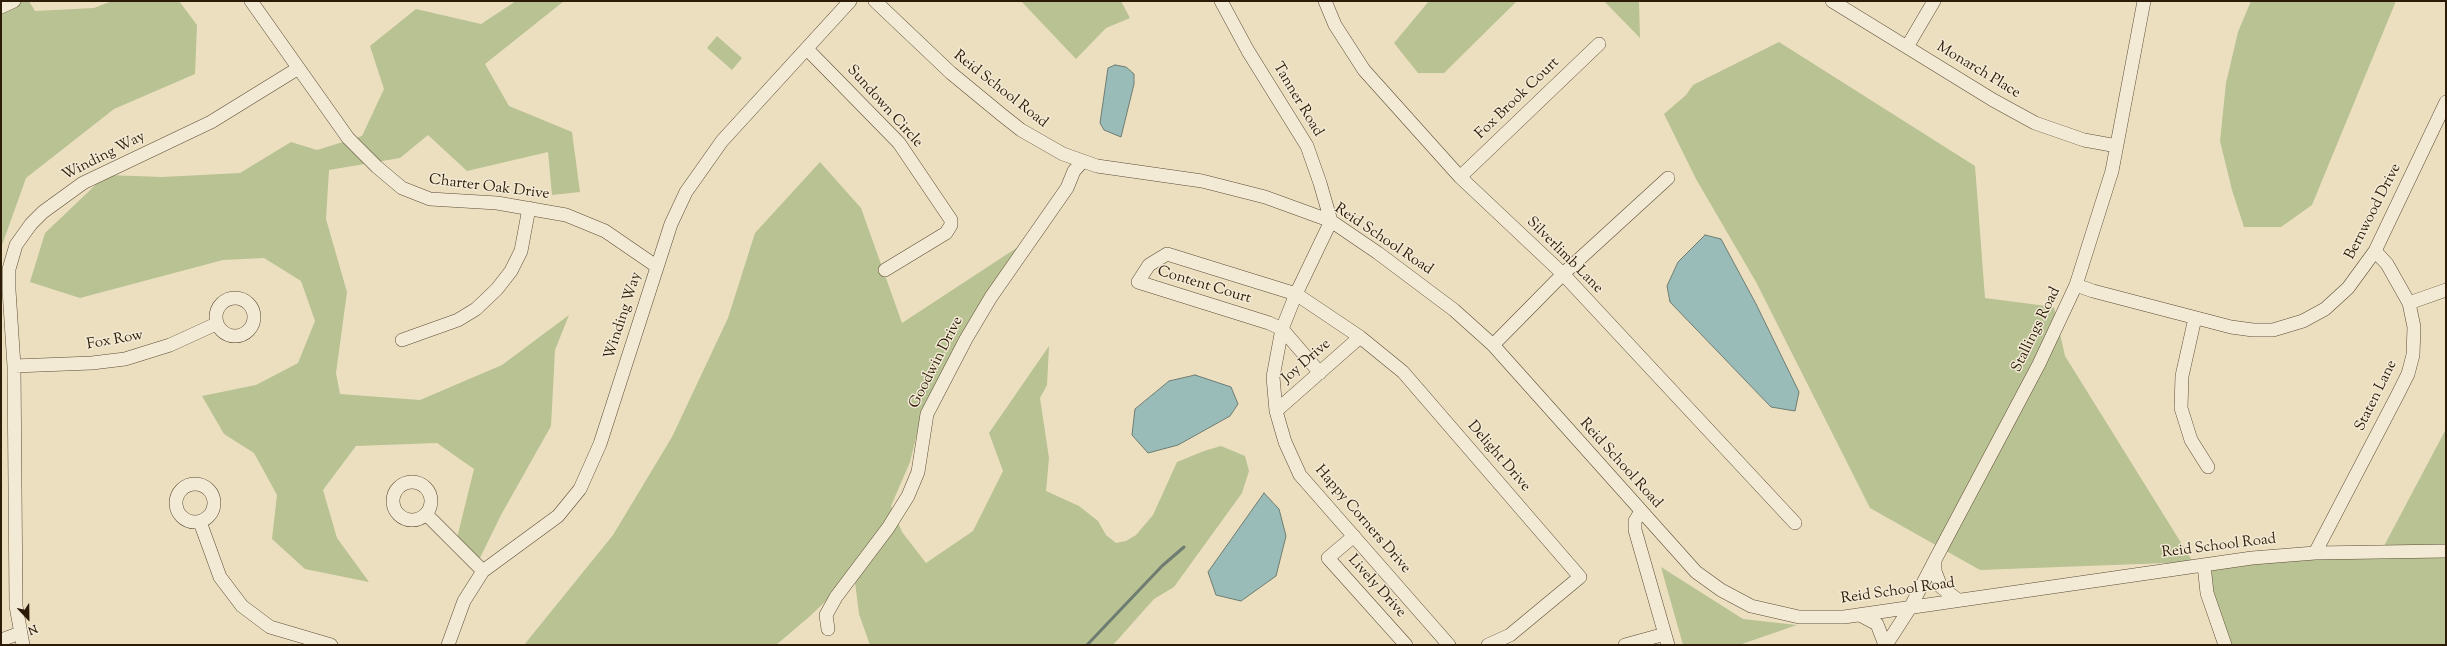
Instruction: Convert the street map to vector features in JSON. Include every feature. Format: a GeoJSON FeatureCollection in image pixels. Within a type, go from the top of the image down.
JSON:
{"type":"FeatureCollection","features":[{"type":"Feature","properties":{"kind":"street"},"geometry":{"type":"LineString","coordinates":[[1,7],[14,1]]}},
{"type":"Feature","properties":{"kind":"street","name":"Charter Oak Drive"},"geometry":{"type":"LineString","coordinates":[[250,1],[297,69],[348,138],[377,167],[402,188],[430,198],[529,208],[566,215],[593,225],[617,238],[656,266]]}},
{"type":"Feature","properties":{"kind":"street","name":"Winding Way"},"geometry":{"type":"LineString","coordinates":[[448,645],[462,606],[483,571],[558,516],[580,489],[600,444],[656,266],[678,209],[702,169],[722,141],[850,1]]}},
{"type":"Feature","properties":{"kind":"street","name":"Reid School Road"},"geometry":{"type":"LineString","coordinates":[[876,1],[951,74],[1002,115],[1049,147],[1082,162],[1234,188],[1265,197],[1331,221],[1433,293],[1493,345],[1696,572],[1736,599],[1766,611],[1799,617],[1860,615],[2204,565],[2315,553],[2446,551]]}},
{"type":"Feature","properties":{"kind":"street","name":"Tanner Road"},"geometry":{"type":"LineString","coordinates":[[1221,1],[1248,51],[1307,146],[1331,221]]}},
{"type":"Feature","properties":{"kind":"street","name":"Silverlimb Lane"},"geometry":{"type":"LineString","coordinates":[[1325,1],[1335,25],[1364,70],[1460,177],[1563,274],[1796,523]]}},
{"type":"Feature","properties":{"kind":"street","name":"Monarch Place"},"geometry":{"type":"LineString","coordinates":[[1832,1],[1993,100],[2035,123],[2084,140],[2117,146]]}},
{"type":"Feature","properties":{"kind":"street"},"geometry":{"type":"LineString","coordinates":[[1907,47],[1934,1]]}},
{"type":"Feature","properties":{"kind":"street","name":"Stallings Road"},"geometry":{"type":"LineString","coordinates":[[1886,645],[1910,608],[2039,364],[2076,285],[2102,207],[2117,146],[2144,1]]}},
{"type":"Feature","properties":{"kind":"street","name":"Fox Brook Court"},"geometry":{"type":"LineString","coordinates":[[1460,177],[1599,44]]}},
{"type":"Feature","properties":{"kind":"street","name":"Sundown Circle"},"geometry":{"type":"LineString","coordinates":[[808,48],[899,143],[951,220],[951,225],[946,233],[885,270]]}},
{"type":"Feature","properties":{"kind":"street","name":"Winding Way"},"geometry":{"type":"LineString","coordinates":[[21,639],[16,606],[14,366],[9,269],[16,245],[31,224],[56,202],[83,183],[211,122],[297,69]]}},
{"type":"Feature","properties":{"kind":"street","name":"Bernwood Drive"},"geometry":{"type":"LineString","coordinates":[[2076,285],[2195,318],[2253,330],[2273,330],[2294,325],[2315,315],[2334,301],[2358,277],[2375,251],[2446,103]]}},
{"type":"Feature","properties":{"kind":"street","name":"Goodwin Drive"},"geometry":{"type":"LineString","coordinates":[[828,629],[826,615],[836,596],[888,528],[912,486],[918,472],[927,414],[966,339],[991,297],[1068,188],[1074,171],[1082,162]]}},
{"type":"Feature","properties":{"kind":"street"},"geometry":{"type":"LineString","coordinates":[[1493,345],[1563,274],[1668,178]]}},
{"type":"Feature","properties":{"kind":"street"},"geometry":{"type":"LineString","coordinates":[[402,340],[458,320],[476,309],[497,289],[517,260],[523,244],[529,208]]}},
{"type":"Feature","properties":{"kind":"street","name":"Happy Corners Drive"},"geometry":{"type":"LineString","coordinates":[[1331,221],[1296,294],[1282,329],[1273,377],[1276,411],[1285,442],[1300,475],[1449,645]]}},
{"type":"Feature","properties":{"kind":"street","name":"Staten Lane"},"geometry":{"type":"LineString","coordinates":[[2315,553],[2408,374],[2413,355],[2415,337],[2409,303],[2387,264],[2375,251]]}},
{"type":"Feature","properties":{"kind":"street","name":"Content Court"},"geometry":{"type":"LineString","coordinates":[[1296,294],[1167,254],[1149,265],[1138,282],[1269,323],[1282,329],[1320,372]]}},
{"type":"Feature","properties":{"kind":"street"},"geometry":{"type":"LineString","coordinates":[[2409,303],[2446,290]]}},
{"type":"Feature","properties":{"kind":"street","name":"Delight Drive"},"geometry":{"type":"LineString","coordinates":[[1296,294],[1360,338],[1403,372],[1580,577],[1510,635],[1488,645]]}},
{"type":"Feature","properties":{"kind":"street"},"geometry":{"type":"LineString","coordinates":[[2195,318],[2182,376],[2181,408],[2191,440],[2208,467]]}},
{"type":"Feature","properties":{"kind":"street","name":"Fox Row"},"geometry":{"type":"LineString","coordinates":[[14,366],[92,363],[125,359],[170,345],[216,324]]}},
{"type":"Feature","properties":{"kind":"street","name":"Joy Drive"},"geometry":{"type":"LineString","coordinates":[[1276,411],[1360,338]]}},
{"type":"Feature","properties":{"kind":"street"},"geometry":{"type":"LineString","coordinates":[[1625,645],[1667,639],[1635,530],[1635,521],[1641,512]]}},
{"type":"Feature","properties":{"kind":"street"},"geometry":{"type":"LineString","coordinates":[[426,514],[483,571]]}},
{"type":"Feature","properties":{"kind":"street"},"geometry":{"type":"LineString","coordinates":[[200,522],[220,577],[242,606],[270,627],[331,645]]}},
{"type":"Feature","properties":{"kind":"street","name":"Lively Drive"},"geometry":{"type":"LineString","coordinates":[[1354,536],[1328,558],[1406,645]]}},
{"type":"Feature","properties":{"kind":"street"},"geometry":{"type":"LineString","coordinates":[[1935,560],[1936,571],[1941,587],[1958,600]]}},
{"type":"Feature","properties":{"kind":"street"},"geometry":{"type":"LineString","coordinates":[[2204,565],[2207,593],[2224,645]]}},
{"type":"Feature","properties":{"kind":"street"},"geometry":{"type":"LineString","coordinates":[[1860,615],[1877,624],[1886,645]]}},
{"type":"Feature","properties":{"kind":"street"},"geometry":{"type":"LineString","coordinates":[[1,640],[21,639]]}},
{"type":"Feature","properties":{"kind":"green space"},"geometry":{"type":"Polygon","coordinates":[[[1,1],[29,1],[35,11],[94,8],[112,1],[179,1],[197,25],[195,74],[114,109],[26,178],[1,248],[1,1]]]}},
{"type":"Feature","properties":{"kind":"green space"},"geometry":{"type":"Polygon","coordinates":[[[516,1],[564,1],[485,64],[509,106],[572,132],[580,192],[552,195],[548,152],[467,171],[428,135],[400,158],[329,170],[326,219],[347,292],[336,373],[340,394],[420,400],[502,365],[569,315],[555,350],[551,426],[501,515],[479,560],[457,538],[474,469],[437,443],[356,446],[323,490],[337,538],[369,582],[305,569],[272,539],[277,495],[254,453],[224,434],[202,396],[256,385],[298,363],[315,321],[301,281],[264,258],[223,260],[80,298],[30,282],[45,233],[106,175],[162,177],[240,173],[291,142],[317,150],[362,136],[384,89],[370,46],[416,9],[481,24],[516,1]]]}},
{"type":"Feature","properties":{"kind":"green space"},"geometry":{"type":"Polygon","coordinates":[[[1021,1],[1121,1],[1130,18],[1106,28],[1076,59],[1021,1]]]}},
{"type":"Feature","properties":{"kind":"green space"},"geometry":{"type":"Polygon","coordinates":[[[1429,1],[1517,1],[1444,73],[1418,73],[1394,43],[1429,1]]]}},
{"type":"Feature","properties":{"kind":"green space"},"geometry":{"type":"Polygon","coordinates":[[[1604,1],[1639,1],[1640,38],[1604,1]]]}},
{"type":"Feature","properties":{"kind":"green space"},"geometry":{"type":"Polygon","coordinates":[[[2251,1],[2396,1],[2312,205],[2281,227],[2244,227],[2232,190],[2220,141],[2226,83],[2238,32],[2251,1]]]}},
{"type":"Feature","properties":{"kind":"green space"},"geometry":{"type":"Polygon","coordinates":[[[717,36],[742,58],[732,70],[707,48],[717,36]]]}},
{"type":"Feature","properties":{"kind":"green space"},"geometry":{"type":"Polygon","coordinates":[[[1779,42],[1975,166],[1985,298],[2054,307],[2065,356],[2193,562],[1980,570],[1870,508],[1756,282],[1696,179],[1664,114],[1686,95],[1693,85],[1779,42]]]}},
{"type":"Feature","properties":{"kind":"green space"},"geometry":{"type":"Polygon","coordinates":[[[820,162],[861,208],[902,323],[1018,247],[922,413],[910,462],[891,506],[902,532],[926,563],[973,531],[1003,471],[989,433],[1049,346],[1047,385],[1040,398],[1049,458],[1046,491],[1079,506],[1098,521],[1106,535],[1116,543],[1126,541],[1136,535],[1153,515],[1177,462],[1204,451],[1221,446],[1245,456],[1249,471],[1242,493],[1174,587],[1154,599],[1113,645],[870,645],[859,614],[854,574],[809,617],[776,645],[524,645],[613,535],[672,437],[728,318],[755,233],[820,162]]]}},
{"type":"Feature","properties":{"kind":"green space"},"geometry":{"type":"Polygon","coordinates":[[[2446,429],[2446,645],[2228,645],[2225,629],[2193,562],[2384,546],[2446,429]]]}},
{"type":"Feature","properties":{"kind":"green space"},"geometry":{"type":"Polygon","coordinates":[[[1661,567],[1743,619],[1797,625],[1739,645],[1683,645],[1661,567]]]}},
{"type":"Feature","properties":{"kind":"water"},"geometry":{"type":"Polygon","coordinates":[[[1115,65],[1126,67],[1134,74],[1134,84],[1121,137],[1104,130],[1100,123],[1108,68],[1115,65]]]}},
{"type":"Feature","properties":{"kind":"water"},"geometry":{"type":"Polygon","coordinates":[[[1705,235],[1721,239],[1756,304],[1799,392],[1795,411],[1771,407],[1670,302],[1667,286],[1678,262],[1705,235]]]}},
{"type":"Feature","properties":{"kind":"water"},"geometry":{"type":"Polygon","coordinates":[[[1195,375],[1231,387],[1238,404],[1230,416],[1178,445],[1148,453],[1132,435],[1135,409],[1169,381],[1195,375]]]}},
{"type":"Feature","properties":{"kind":"water"},"geometry":{"type":"Polygon","coordinates":[[[1264,493],[1279,509],[1286,536],[1276,576],[1241,601],[1216,595],[1208,572],[1264,493]]]}},
{"type":"Feature","properties":{"kind":"waterway"},"geometry":{"type":"LineString","coordinates":[[1087,645],[1162,566],[1184,547]]}}]}
